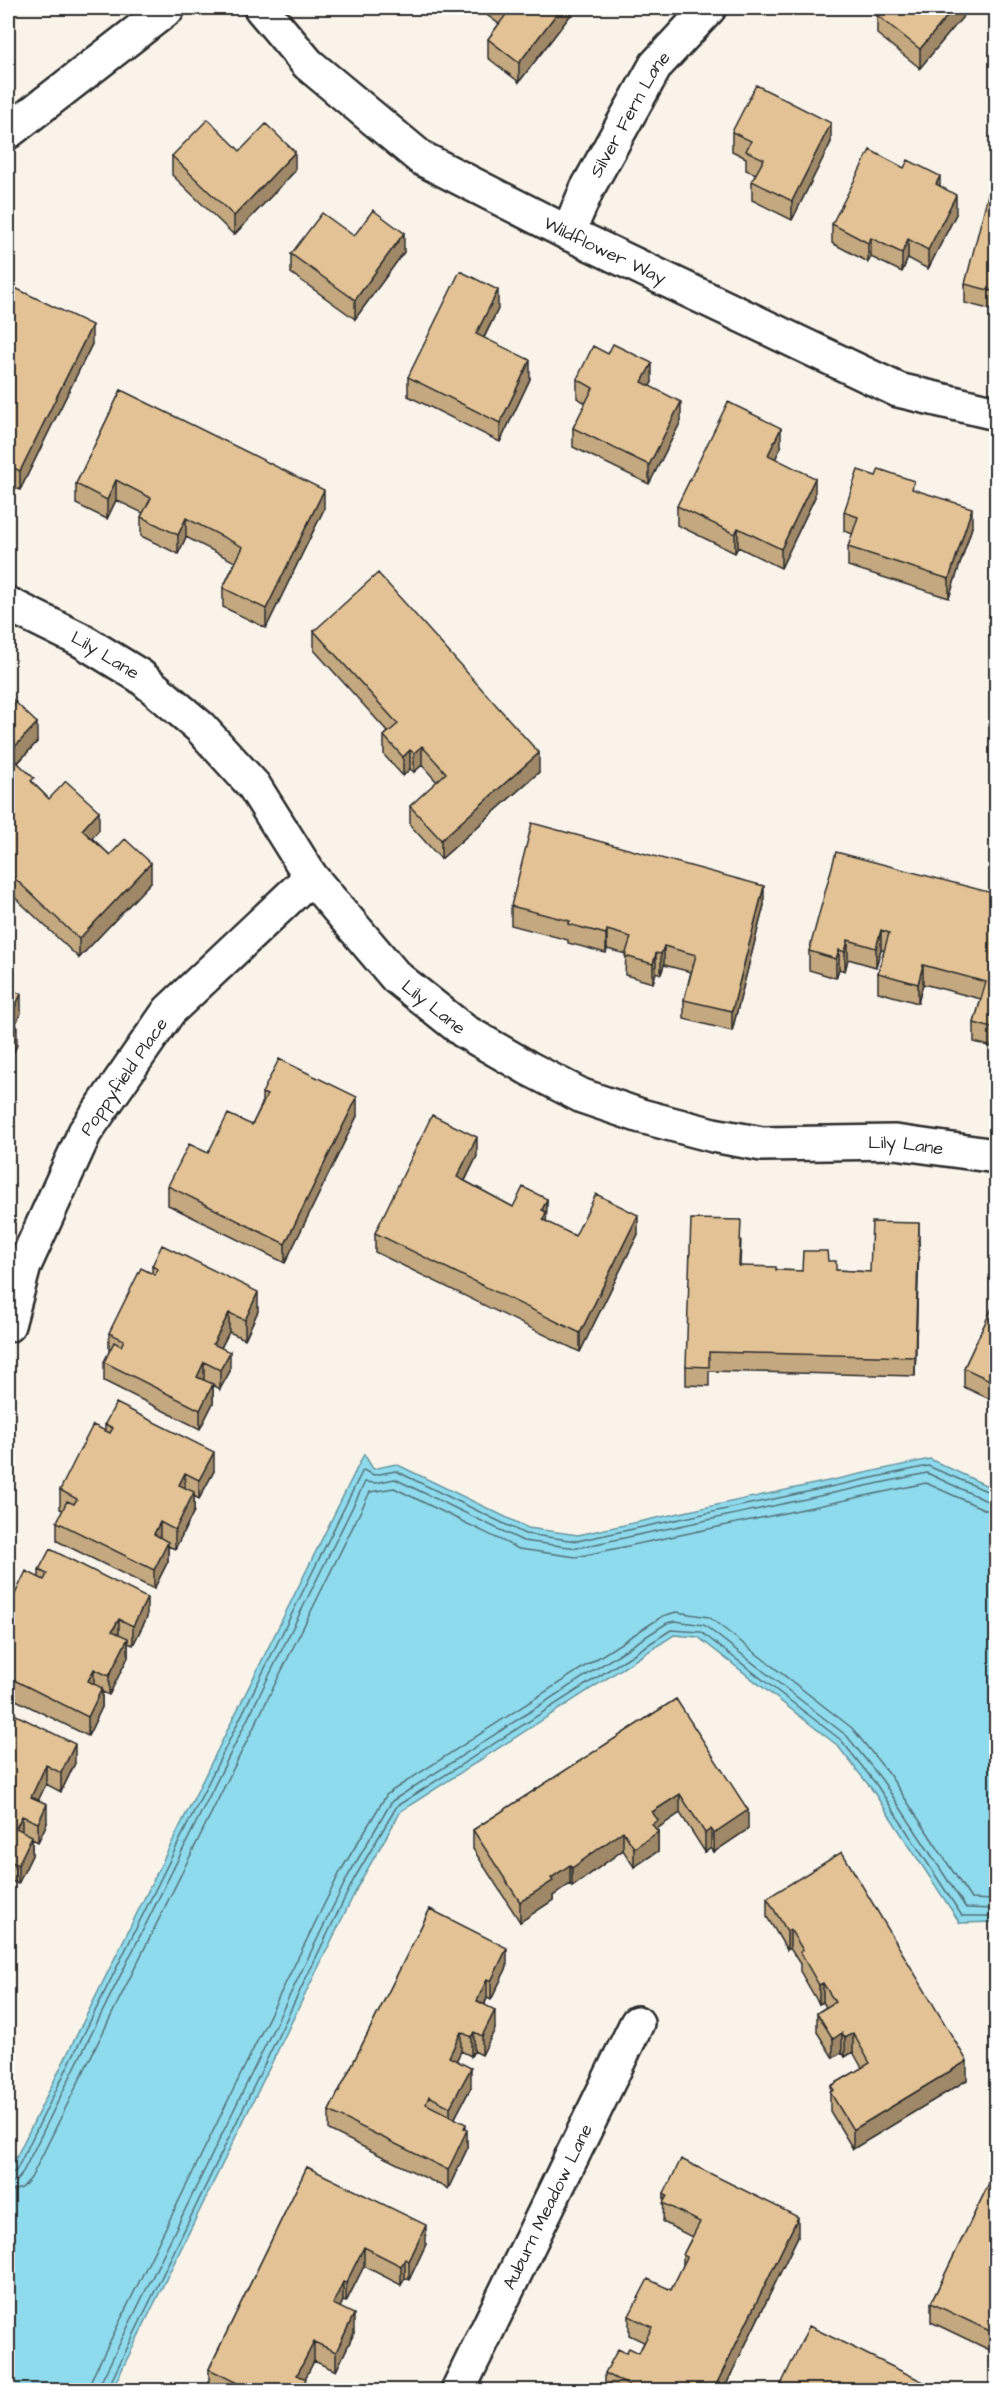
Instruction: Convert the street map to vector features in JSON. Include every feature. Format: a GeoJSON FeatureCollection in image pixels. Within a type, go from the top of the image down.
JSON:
{"type":"FeatureCollection","features":[{"type":"Feature","properties":{"kind":"street"},"geometry":{"type":"LineString","coordinates":[[8,132],[168,8]]}},
{"type":"Feature","properties":{"kind":"street","name":"Wildflower Way"},"geometry":{"type":"LineString","coordinates":[[261,8],[308,64],[421,158],[568,233],[898,390],[996,413]]}},
{"type":"Feature","properties":{"kind":"street","name":"Silver Fern Lane"},"geometry":{"type":"LineString","coordinates":[[568,233],[586,189],[656,65],[709,8]]}},
{"type":"Feature","properties":{"kind":"street","name":"Lily Lane"},"geometry":{"type":"LineString","coordinates":[[8,604],[81,640],[140,676],[200,727],[254,786],[311,877],[396,977],[464,1031],[582,1096],[702,1133],[762,1144],[895,1142],[996,1156]]}},
{"type":"Feature","properties":{"kind":"street","name":"Poppyfield Place"},"geometry":{"type":"LineString","coordinates":[[8,1325],[24,1266],[85,1132],[169,1011],[311,877]]}},
{"type":"Feature","properties":{"kind":"street","name":"Auburn Meadow Lane"},"geometry":{"type":"LineString","coordinates":[[458,2391],[637,2023]]}},
{"type":"Feature","properties":{"kind":"water"},"geometry":{"type":"Polygon","coordinates":[[[364,1454],[373,1469],[396,1464],[528,1528],[578,1535],[930,1459],[996,1490],[996,1922],[960,1923],[871,1788],[837,1745],[698,1637],[674,1635],[401,1811],[360,1882],[112,2390],[8,2390],[8,2174],[364,1454]]]}},
{"type":"Feature","properties":{"kind":"building"},"geometry":{"type":"Polygon","coordinates":[[[502,8],[561,8],[519,63],[488,39],[508,12],[502,8]]]}},
{"type":"Feature","properties":{"kind":"building"},"geometry":{"type":"Polygon","coordinates":[[[883,8],[954,8],[920,49],[877,15],[883,8]]]}},
{"type":"Feature","properties":{"kind":"building"},"geometry":{"type":"Polygon","coordinates":[[[756,85],[831,123],[792,201],[752,181],[764,159],[746,151],[751,141],[732,132],[756,85]]]}},
{"type":"Feature","properties":{"kind":"building"},"geometry":{"type":"Polygon","coordinates":[[[208,119],[240,151],[266,124],[295,152],[234,216],[172,156],[208,119]]]}},
{"type":"Feature","properties":{"kind":"building"},"geometry":{"type":"Polygon","coordinates":[[[870,150],[904,168],[908,160],[940,176],[936,184],[956,195],[928,250],[908,239],[902,253],[871,238],[868,243],[832,224],[870,150]]]}},
{"type":"Feature","properties":{"kind":"building"},"geometry":{"type":"Polygon","coordinates":[[[991,183],[996,185],[996,292],[965,284],[991,183]]]}},
{"type":"Feature","properties":{"kind":"building"},"geometry":{"type":"Polygon","coordinates":[[[373,210],[404,233],[355,300],[291,254],[322,213],[354,236],[373,210]]]}},
{"type":"Feature","properties":{"kind":"building"},"geometry":{"type":"Polygon","coordinates":[[[460,271],[498,290],[476,334],[530,360],[500,423],[408,377],[460,271]]]}},
{"type":"Feature","properties":{"kind":"building"},"geometry":{"type":"Polygon","coordinates":[[[13,287],[92,325],[20,471],[8,465],[8,298],[13,287]]]}},
{"type":"Feature","properties":{"kind":"building"},"geometry":{"type":"Polygon","coordinates":[[[613,344],[652,363],[642,382],[681,402],[649,465],[573,428],[593,388],[577,379],[593,346],[608,354],[613,344]]]}},
{"type":"Feature","properties":{"kind":"building"},"geometry":{"type":"Polygon","coordinates":[[[121,390],[324,490],[266,609],[223,588],[243,547],[186,518],[178,535],[141,517],[151,498],[116,480],[107,500],[76,484],[121,390]]]}},
{"type":"Feature","properties":{"kind":"building"},"geometry":{"type":"Polygon","coordinates":[[[728,402],[781,428],[768,455],[815,478],[781,549],[738,528],[735,534],[677,506],[728,402]]]}},
{"type":"Feature","properties":{"kind":"building"},"geometry":{"type":"Polygon","coordinates":[[[879,469],[914,481],[912,489],[972,508],[949,579],[848,547],[858,517],[844,512],[858,470],[876,476],[879,469]]]}},
{"type":"Feature","properties":{"kind":"building"},"geometry":{"type":"Polygon","coordinates":[[[378,573],[539,753],[441,840],[410,806],[446,773],[422,746],[414,753],[410,750],[403,757],[384,736],[398,724],[314,631],[378,573]]]}},
{"type":"Feature","properties":{"kind":"building"},"geometry":{"type":"Polygon","coordinates":[[[8,695],[37,723],[8,754],[8,695]]]}},
{"type":"Feature","properties":{"kind":"building"},"geometry":{"type":"Polygon","coordinates":[[[8,754],[34,778],[31,781],[49,799],[66,781],[99,811],[82,830],[110,855],[125,839],[151,863],[79,939],[8,872],[8,754]]]}},
{"type":"Feature","properties":{"kind":"building"},"geometry":{"type":"Polygon","coordinates":[[[532,823],[764,886],[732,1011],[684,1000],[696,955],[664,946],[661,954],[656,953],[653,964],[625,956],[631,937],[607,930],[606,934],[568,924],[570,921],[511,906],[532,823]]]}},
{"type":"Feature","properties":{"kind":"building"},"geometry":{"type":"Polygon","coordinates":[[[836,852],[996,894],[996,1029],[974,1023],[986,982],[923,965],[918,984],[878,973],[889,933],[881,930],[876,948],[848,940],[845,952],[839,950],[836,959],[809,951],[836,852]]]}},
{"type":"Feature","properties":{"kind":"building"},"geometry":{"type":"Polygon","coordinates":[[[8,988],[21,994],[8,1021],[8,988]]]}},
{"type":"Feature","properties":{"kind":"building"},"geometry":{"type":"Polygon","coordinates":[[[8,1022],[17,1026],[8,1046],[8,1022]]]}},
{"type":"Feature","properties":{"kind":"building"},"geometry":{"type":"Polygon","coordinates":[[[279,1059],[357,1097],[285,1244],[168,1186],[189,1144],[208,1153],[228,1114],[252,1125],[267,1095],[262,1093],[279,1059]]]}},
{"type":"Feature","properties":{"kind":"building"},"geometry":{"type":"Polygon","coordinates":[[[432,1115],[477,1137],[457,1177],[513,1207],[523,1187],[547,1199],[542,1210],[546,1212],[543,1220],[575,1236],[596,1194],[638,1215],[580,1333],[375,1233],[432,1115]]]}},
{"type":"Feature","properties":{"kind":"building"},"geometry":{"type":"Polygon","coordinates":[[[691,1219],[741,1220],[739,1266],[776,1267],[776,1270],[802,1271],[803,1251],[827,1251],[828,1261],[836,1261],[836,1270],[870,1272],[872,1222],[919,1223],[915,1357],[709,1352],[709,1367],[686,1366],[691,1219]]]}},
{"type":"Feature","properties":{"kind":"building"},"geometry":{"type":"Polygon","coordinates":[[[162,1245],[258,1292],[245,1320],[229,1313],[213,1344],[230,1352],[220,1370],[204,1362],[197,1377],[213,1384],[200,1410],[104,1362],[114,1342],[121,1346],[124,1340],[109,1333],[141,1268],[155,1275],[158,1269],[152,1266],[162,1245]]]}},
{"type":"Feature","properties":{"kind":"building"},"geometry":{"type":"Polygon","coordinates":[[[996,1300],[996,1383],[964,1368],[996,1300]]]}},
{"type":"Feature","properties":{"kind":"building"},"geometry":{"type":"Polygon","coordinates":[[[116,1403],[214,1452],[199,1480],[185,1473],[179,1485],[194,1492],[175,1530],[160,1522],[154,1534],[168,1542],[154,1570],[57,1522],[67,1501],[74,1504],[77,1499],[60,1490],[93,1425],[110,1433],[113,1428],[105,1424],[116,1403]]]}},
{"type":"Feature","properties":{"kind":"building"},"geometry":{"type":"Polygon","coordinates":[[[50,1549],[147,1598],[133,1626],[119,1619],[112,1631],[128,1638],[109,1676],[94,1669],[88,1681],[102,1688],[88,1717],[8,1677],[8,1650],[11,1645],[8,1643],[8,1609],[26,1571],[44,1580],[47,1574],[39,1570],[50,1549]]]}},
{"type":"Feature","properties":{"kind":"building"},"geometry":{"type":"Polygon","coordinates":[[[676,1699],[748,1810],[714,1833],[711,1829],[705,1833],[680,1794],[652,1812],[658,1820],[652,1824],[658,1832],[634,1848],[623,1831],[572,1868],[570,1865],[551,1878],[553,1881],[520,1902],[473,1830],[676,1699]]]}},
{"type":"Feature","properties":{"kind":"building"},"geometry":{"type":"Polygon","coordinates":[[[8,1711],[75,1744],[61,1773],[46,1765],[31,1797],[47,1804],[38,1823],[22,1816],[16,1828],[32,1836],[18,1865],[8,1860],[8,1711]]]}},
{"type":"Feature","properties":{"kind":"building"},"geometry":{"type":"Polygon","coordinates":[[[842,1852],[967,2061],[853,2130],[830,2092],[834,2090],[831,2086],[870,2063],[853,2033],[845,2038],[842,2033],[833,2039],[817,2013],[835,2002],[823,1983],[819,1985],[800,1952],[803,1950],[790,1929],[787,1931],[767,1898],[842,1852]]]}},
{"type":"Feature","properties":{"kind":"building"},"geometry":{"type":"Polygon","coordinates":[[[430,1909],[507,1948],[491,1981],[487,1979],[477,2001],[495,2010],[482,2036],[474,2032],[471,2037],[461,2032],[449,2057],[471,2068],[450,2107],[429,2096],[426,2104],[466,2124],[464,2128],[467,2130],[448,2170],[329,2111],[430,1909]]]}},
{"type":"Feature","properties":{"kind":"building"},"geometry":{"type":"Polygon","coordinates":[[[681,2159],[798,2217],[713,2391],[639,2391],[605,2373],[618,2349],[626,2353],[629,2348],[639,2353],[652,2327],[629,2316],[648,2279],[671,2290],[687,2257],[683,2255],[700,2222],[663,2203],[667,2196],[664,2194],[681,2159]]]}},
{"type":"Feature","properties":{"kind":"building"},"geometry":{"type":"Polygon","coordinates":[[[307,2167],[426,2225],[409,2261],[405,2259],[401,2266],[364,2247],[333,2304],[354,2314],[336,2352],[314,2342],[297,2375],[306,2379],[303,2385],[312,2389],[311,2391],[253,2391],[209,2369],[307,2167]]]}},
{"type":"Feature","properties":{"kind":"building"},"geometry":{"type":"Polygon","coordinates":[[[996,2169],[996,2334],[931,2303],[996,2169]]]}},
{"type":"Feature","properties":{"kind":"building"},"geometry":{"type":"Polygon","coordinates":[[[809,2326],[942,2391],[778,2391],[809,2326]]]}}]}
